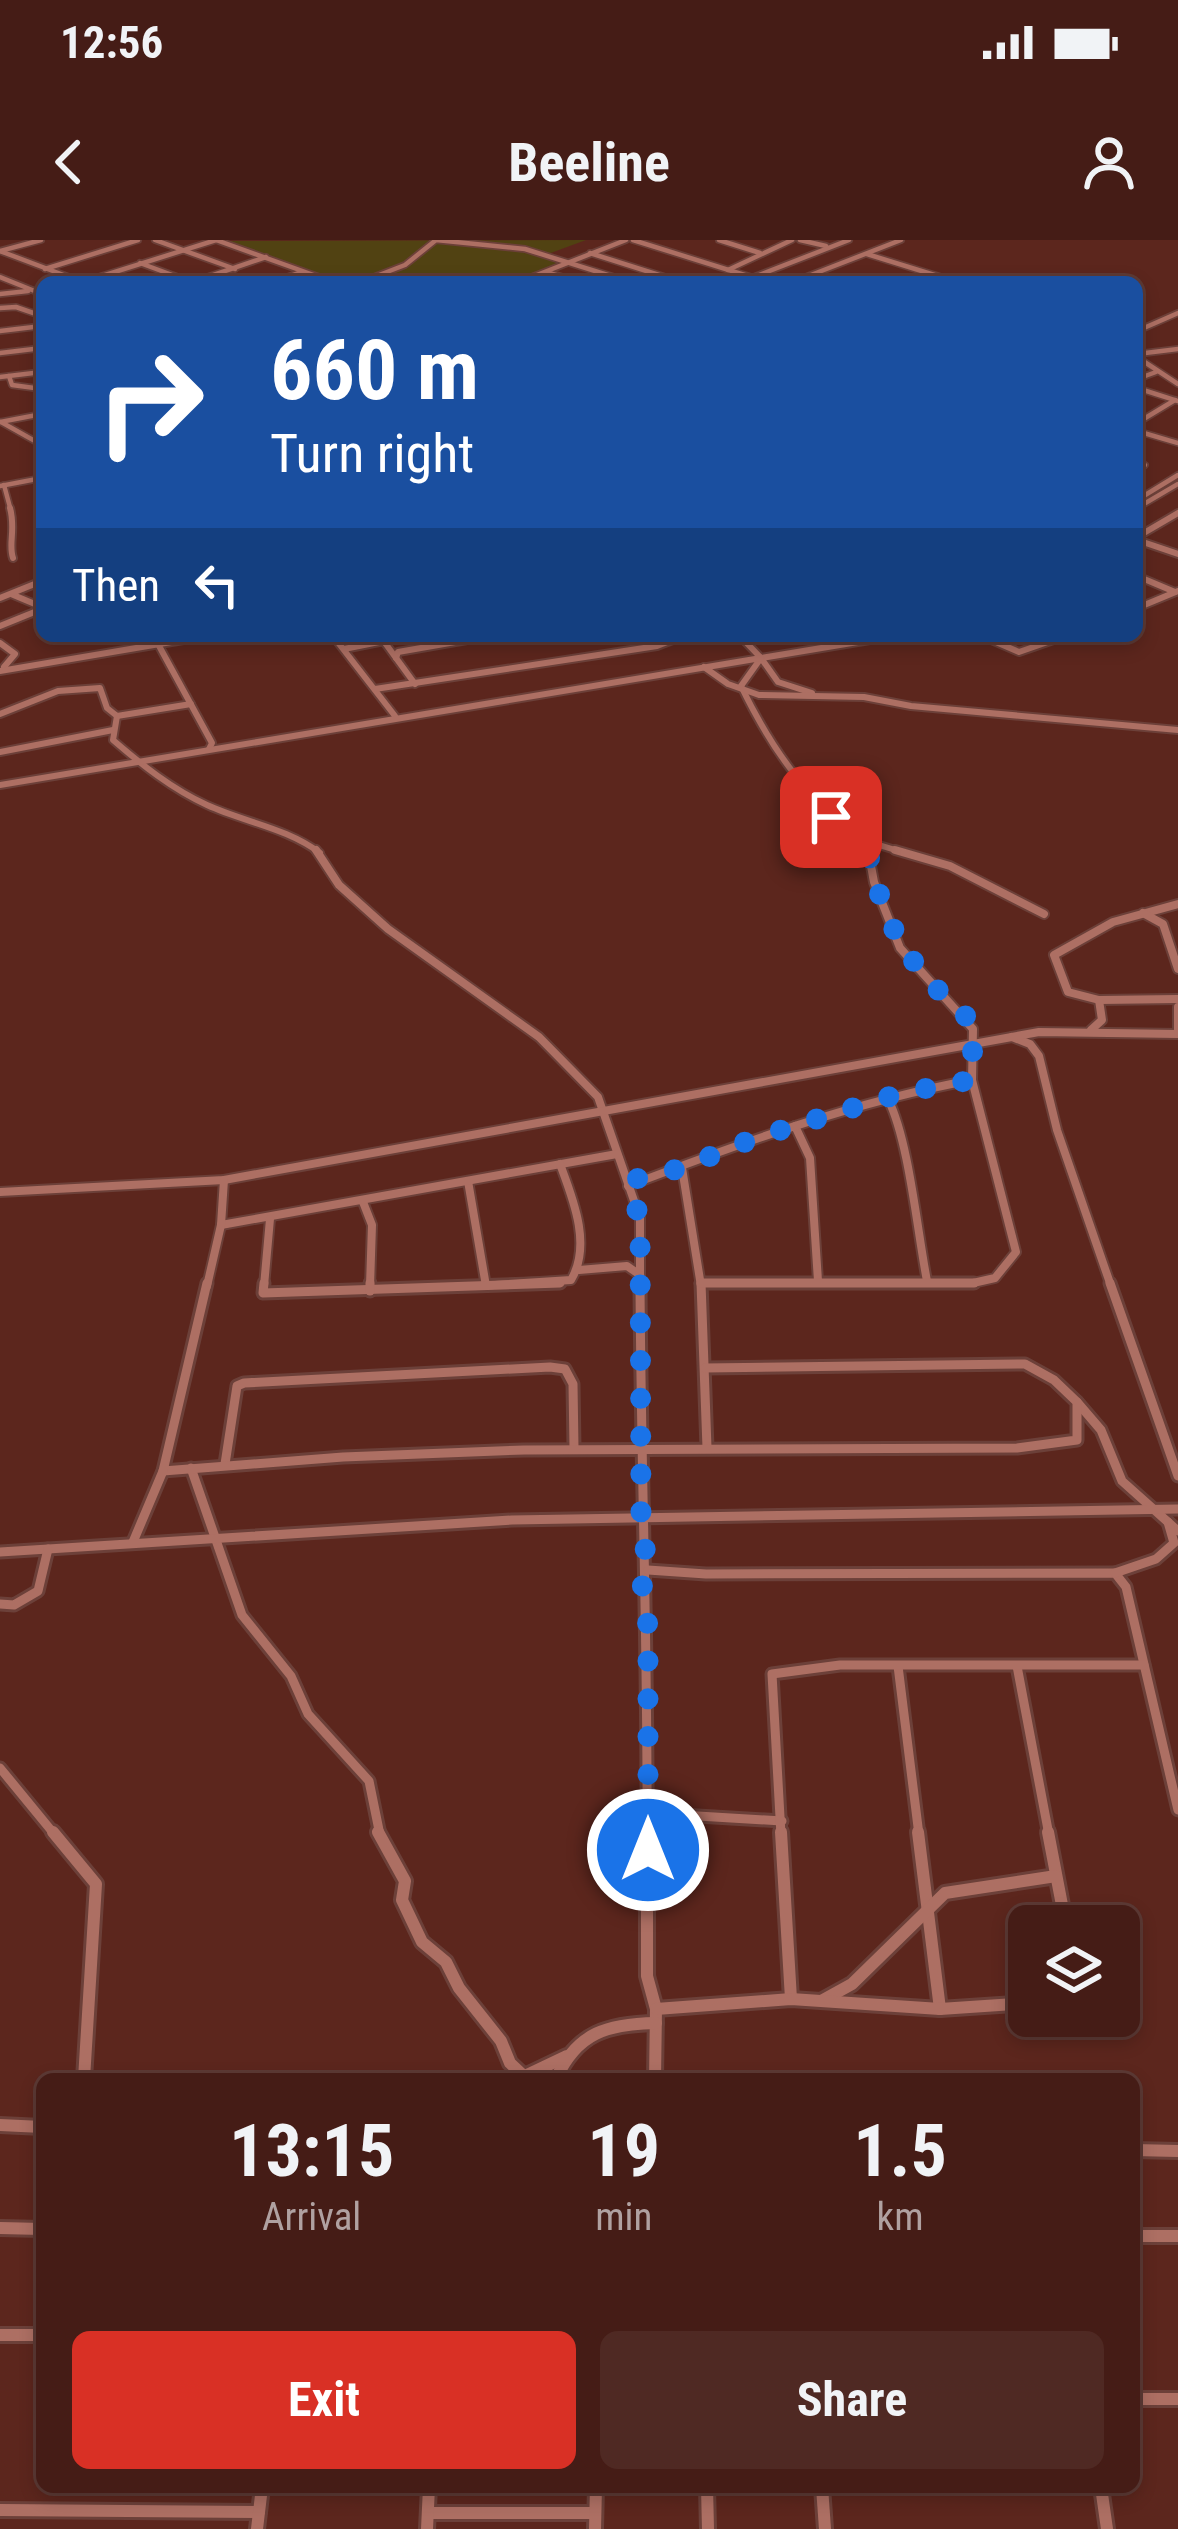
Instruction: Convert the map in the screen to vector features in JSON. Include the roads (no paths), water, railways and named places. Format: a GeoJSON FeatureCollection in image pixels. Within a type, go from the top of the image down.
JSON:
{"type":"FeatureCollection","features":[{"type":"Feature","properties":{"kind":"street"},"geometry":{"type":"LineString","coordinates":[[3,252],[41,240]]}},
{"type":"Feature","properties":{"kind":"street"},"geometry":{"type":"LineString","coordinates":[[45,269],[138,240]]}},
{"type":"Feature","properties":{"kind":"street"},"geometry":{"type":"LineString","coordinates":[[154,240],[235,268]]}},
{"type":"Feature","properties":{"kind":"street"},"geometry":{"type":"LineString","coordinates":[[100,276],[216,240],[318,276]]}},
{"type":"Feature","properties":{"kind":"street"},"geometry":{"type":"LineString","coordinates":[[381,276],[405,265],[436,240],[525,249],[612,276]]}},
{"type":"Feature","properties":{"kind":"street"},"geometry":{"type":"LineString","coordinates":[[556,272],[568,261],[630,240],[747,276]]}},
{"type":"Feature","properties":{"kind":"street"},"geometry":{"type":"LineString","coordinates":[[719,240],[760,253]]}},
{"type":"Feature","properties":{"kind":"street"},"geometry":{"type":"LineString","coordinates":[[729,267],[796,240],[831,247]]}},
{"type":"Feature","properties":{"kind":"street"},"geometry":{"type":"LineString","coordinates":[[756,276],[849,240]]}},
{"type":"Feature","properties":{"kind":"street"},"geometry":{"type":"LineString","coordinates":[[882,240],[899,241]]}},
{"type":"Feature","properties":{"kind":"street"},"geometry":{"type":"LineString","coordinates":[[809,276],[899,241]]}},
{"type":"Feature","properties":{"kind":"street"},"geometry":{"type":"LineString","coordinates":[[3,252],[66,276]]}},
{"type":"Feature","properties":{"kind":"street"},"geometry":{"type":"LineString","coordinates":[[590,253],[662,276]]}},
{"type":"Feature","properties":{"kind":"street"},"geometry":{"type":"LineString","coordinates":[[867,254],[938,276]]}},
{"type":"Feature","properties":{"kind":"street"},"geometry":{"type":"LineString","coordinates":[[210,276],[266,257]]}},
{"type":"Feature","properties":{"kind":"street"},"geometry":{"type":"LineString","coordinates":[[140,263],[176,276]]}},
{"type":"Feature","properties":{"kind":"street"},"geometry":{"type":"LineString","coordinates":[[290,276],[305,271]]}},
{"type":"Feature","properties":{"kind":"street"},"geometry":{"type":"LineString","coordinates":[[536,276],[556,272],[566,276]]}},
{"type":"Feature","properties":{"kind":"street"},"geometry":{"type":"LineString","coordinates":[[0,277],[36,291]]}},
{"type":"Feature","properties":{"kind":"street"},"geometry":{"type":"LineString","coordinates":[[0,294],[33,290]]}},
{"type":"Feature","properties":{"kind":"street"},"geometry":{"type":"LineString","coordinates":[[16,307],[33,290]]}},
{"type":"Feature","properties":{"kind":"street"},"geometry":{"type":"LineString","coordinates":[[0,308],[36,314]]}},
{"type":"Feature","properties":{"kind":"street"},"geometry":{"type":"LineString","coordinates":[[1143,329],[1178,313]]}},
{"type":"Feature","properties":{"kind":"street"},"geometry":{"type":"LineString","coordinates":[[0,331],[36,327]]}},
{"type":"Feature","properties":{"kind":"street"},"geometry":{"type":"LineString","coordinates":[[0,352],[36,349]]}},
{"type":"Feature","properties":{"kind":"street"},"geometry":{"type":"LineString","coordinates":[[1143,354],[1178,349]]}},
{"type":"Feature","properties":{"kind":"street"},"geometry":{"type":"LineString","coordinates":[[1143,360],[1178,384]]}},
{"type":"Feature","properties":{"kind":"street"},"geometry":{"type":"LineString","coordinates":[[1143,380],[1156,372]]}},
{"type":"Feature","properties":{"kind":"street"},"geometry":{"type":"LineString","coordinates":[[0,377],[36,373]]}},
{"type":"Feature","properties":{"kind":"street"},"geometry":{"type":"LineString","coordinates":[[10,376],[12,385],[36,388]]}},
{"type":"Feature","properties":{"kind":"street"},"geometry":{"type":"LineString","coordinates":[[1143,387],[1177,401]]}},
{"type":"Feature","properties":{"kind":"street"},"geometry":{"type":"LineString","coordinates":[[1143,423],[1177,401]]}},
{"type":"Feature","properties":{"kind":"street"},"geometry":{"type":"LineString","coordinates":[[1,422],[36,415]]}},
{"type":"Feature","properties":{"kind":"street"},"geometry":{"type":"LineString","coordinates":[[1,422],[36,442]]}},
{"type":"Feature","properties":{"kind":"street"},"geometry":{"type":"LineString","coordinates":[[1143,429],[1178,443]]}},
{"type":"Feature","properties":{"kind":"street"},"geometry":{"type":"LineString","coordinates":[[14,558],[10,550],[16,530],[2,486],[36,479]]}},
{"type":"Feature","properties":{"kind":"street"},"geometry":{"type":"LineString","coordinates":[[1143,500],[1161,486],[1178,483]]}},
{"type":"Feature","properties":{"kind":"street"},"geometry":{"type":"LineString","coordinates":[[1143,501],[1178,483]]}},
{"type":"Feature","properties":{"kind":"street"},"geometry":{"type":"LineString","coordinates":[[1143,535],[1177,515]]}},
{"type":"Feature","properties":{"kind":"street"},"geometry":{"type":"LineString","coordinates":[[1143,541],[1178,554]]}},
{"type":"Feature","properties":{"kind":"street"},"geometry":{"type":"LineString","coordinates":[[1143,578],[1176,591]]}},
{"type":"Feature","properties":{"kind":"street"},"geometry":{"type":"LineString","coordinates":[[0,598],[36,583]]}},
{"type":"Feature","properties":{"kind":"street"},"geometry":{"type":"LineString","coordinates":[[1143,605],[1176,591]]}},
{"type":"Feature","properties":{"kind":"street"},"geometry":{"type":"LineString","coordinates":[[10,593],[36,605]]}},
{"type":"Feature","properties":{"kind":"street"},"geometry":{"type":"LineString","coordinates":[[0,626],[36,611]]}},
{"type":"Feature","properties":{"kind":"street"},"geometry":{"type":"LineString","coordinates":[[0,670],[170,642]]}},
{"type":"Feature","properties":{"kind":"street"},"geometry":{"type":"LineString","coordinates":[[338,642],[395,716]]}},
{"type":"Feature","properties":{"kind":"street"},"geometry":{"type":"LineString","coordinates":[[344,649],[371,642]]}},
{"type":"Feature","properties":{"kind":"street"},"geometry":{"type":"LineString","coordinates":[[384,642],[415,683]]}},
{"type":"Feature","properties":{"kind":"street"},"geometry":{"type":"LineString","coordinates":[[396,658],[398,652],[442,642]]}},
{"type":"Feature","properties":{"kind":"street"},"geometry":{"type":"LineString","coordinates":[[625,642],[631,650]]}},
{"type":"Feature","properties":{"kind":"street"},"geometry":{"type":"LineString","coordinates":[[375,689],[671,642]]}},
{"type":"Feature","properties":{"kind":"street"},"geometry":{"type":"LineString","coordinates":[[746,642],[778,682],[819,695]]}},
{"type":"Feature","properties":{"kind":"street"},"geometry":{"type":"LineString","coordinates":[[0,785],[858,642]]}},
{"type":"Feature","properties":{"kind":"street"},"geometry":{"type":"LineString","coordinates":[[997,642],[1022,652],[1049,642]]}},
{"type":"Feature","properties":{"kind":"street"},"geometry":{"type":"LineString","coordinates":[[0,643],[34,664]]}},
{"type":"Feature","properties":{"kind":"street"},"geometry":{"type":"LineString","coordinates":[[158,644],[205,724],[212,743],[209,749]]}},
{"type":"Feature","properties":{"kind":"street"},"geometry":{"type":"LineString","coordinates":[[0,670],[15,654]]}},
{"type":"Feature","properties":{"kind":"street"},"geometry":{"type":"LineString","coordinates":[[742,691],[761,658]]}},
{"type":"Feature","properties":{"kind":"street"},"geometry":{"type":"LineString","coordinates":[[704,667],[742,691],[797,778],[834,820],[866,841],[950,866],[1044,914]]}},
{"type":"Feature","properties":{"kind":"street"},"geometry":{"type":"LineString","coordinates":[[0,714],[50,694],[89,687],[100,688],[106,708],[117,716],[190,704]]}},
{"type":"Feature","properties":{"kind":"street"},"geometry":{"type":"LineString","coordinates":[[742,691],[1178,730]]}},
{"type":"Feature","properties":{"kind":"street"},"geometry":{"type":"LineString","coordinates":[[117,716],[113,740],[148,770],[205,804],[304,841],[322,854],[328,870],[351,896],[427,961],[555,1050],[604,1109],[640,1218],[641,1518],[648,1570],[642,1587],[648,1626],[646,1976],[656,2016],[655,2073]]}},
{"type":"Feature","properties":{"kind":"street"},"geometry":{"type":"LineString","coordinates":[[0,752],[113,730]]}},
{"type":"Feature","properties":{"kind":"street"},"geometry":{"type":"LineString","coordinates":[[148,770],[149,764],[162,757]]}},
{"type":"Feature","properties":{"kind":"street"},"geometry":{"type":"LineString","coordinates":[[701,1282],[995,1278],[1016,1252],[972,1080],[969,1019],[904,954],[869,868],[866,841]]}},
{"type":"Feature","properties":{"kind":"street"},"geometry":{"type":"LineString","coordinates":[[0,1192],[224,1180],[973,1043],[1089,1032],[1178,1032],[1178,1003],[1099,1000],[1065,990],[1054,955],[1090,934],[1178,904]]}},
{"type":"Feature","properties":{"kind":"street"},"geometry":{"type":"LineString","coordinates":[[1144,913],[1163,923],[1178,969]]}},
{"type":"Feature","properties":{"kind":"street"},"geometry":{"type":"LineString","coordinates":[[1099,1000],[1102,1020],[1114,1033]]}},
{"type":"Feature","properties":{"kind":"street"},"geometry":{"type":"LineString","coordinates":[[1089,1032],[1102,1020]]}},
{"type":"Feature","properties":{"kind":"street"},"geometry":{"type":"LineString","coordinates":[[1012,1037],[1030,1044],[1039,1056],[1057,1130],[1178,1476]]}},
{"type":"Feature","properties":{"kind":"street"},"geometry":{"type":"LineString","coordinates":[[628,1186],[795,1126],[972,1080]]}},
{"type":"Feature","properties":{"kind":"street"},"geometry":{"type":"LineString","coordinates":[[888,1100],[903,1129],[902,1154],[927,1281]]}},
{"type":"Feature","properties":{"kind":"street"},"geometry":{"type":"LineString","coordinates":[[795,1126],[810,1158],[818,1281]]}},
{"type":"Feature","properties":{"kind":"street"},"geometry":{"type":"LineString","coordinates":[[221,1225],[617,1154]]}},
{"type":"Feature","properties":{"kind":"street"},"geometry":{"type":"LineString","coordinates":[[270,1219],[263,1293],[560,1283],[571,1280],[579,1270],[577,1206],[560,1164]]}},
{"type":"Feature","properties":{"kind":"street"},"geometry":{"type":"LineString","coordinates":[[682,1168],[701,1282],[706,1448]]}},
{"type":"Feature","properties":{"kind":"street"},"geometry":{"type":"LineString","coordinates":[[134,1541],[163,1471],[221,1225],[224,1180]]}},
{"type":"Feature","properties":{"kind":"street"},"geometry":{"type":"LineString","coordinates":[[468,1181],[486,1286]]}},
{"type":"Feature","properties":{"kind":"street"},"geometry":{"type":"LineString","coordinates":[[363,1202],[372,1225],[370,1291]]}},
{"type":"Feature","properties":{"kind":"street"},"geometry":{"type":"LineString","coordinates":[[629,1267],[640,1254]]}},
{"type":"Feature","properties":{"kind":"street"},"geometry":{"type":"LineString","coordinates":[[579,1270],[629,1267],[640,1275]]}},
{"type":"Feature","properties":{"kind":"street"},"geometry":{"type":"LineString","coordinates":[[648,1570],[706,1574],[1115,1573],[1156,1559],[1177,1539],[1166,1519],[1122,1481],[1111,1448],[1092,1415],[1054,1380],[1025,1364],[705,1368]]}},
{"type":"Feature","properties":{"kind":"street"},"geometry":{"type":"LineString","coordinates":[[225,1464],[237,1386],[244,1383],[550,1366],[565,1369],[573,1384],[574,1448]]}},
{"type":"Feature","properties":{"kind":"street"},"geometry":{"type":"LineString","coordinates":[[163,1471],[574,1448],[1071,1445],[1077,1440],[1077,1402]]}},
{"type":"Feature","properties":{"kind":"street"},"geometry":{"type":"LineString","coordinates":[[191,1468],[212,1537],[241,1600],[242,1615],[291,1676],[308,1714],[369,1781],[377,1829],[400,1868],[405,1881],[402,1900],[422,1942],[446,1962],[459,1988],[521,2073]]}},
{"type":"Feature","properties":{"kind":"street"},"geometry":{"type":"LineString","coordinates":[[0,1552],[134,1541],[641,1518],[1178,1509]]}},
{"type":"Feature","properties":{"kind":"street"},"geometry":{"type":"LineString","coordinates":[[1166,1519],[1178,1509]]}},
{"type":"Feature","properties":{"kind":"street"},"geometry":{"type":"LineString","coordinates":[[0,1604],[14,1605],[38,1591],[48,1550]]}},
{"type":"Feature","properties":{"kind":"street"},"geometry":{"type":"LineString","coordinates":[[1115,1573],[1126,1587],[1178,1810]]}},
{"type":"Feature","properties":{"kind":"street"},"geometry":{"type":"LineString","coordinates":[[790,1999],[772,1674],[840,1665],[1144,1665]]}},
{"type":"Feature","properties":{"kind":"street"},"geometry":{"type":"LineString","coordinates":[[898,1666],[940,2008]]}},
{"type":"Feature","properties":{"kind":"street"},"geometry":{"type":"LineString","coordinates":[[1017,1666],[1062,1905]]}},
{"type":"Feature","properties":{"kind":"street"},"geometry":{"type":"LineString","coordinates":[[0,1768],[96,1884],[84,2073]]}},
{"type":"Feature","properties":{"kind":"street"},"geometry":{"type":"LineString","coordinates":[[648,1813],[694,1820],[745,1816],[782,1821]]}},
{"type":"Feature","properties":{"kind":"street"},"geometry":{"type":"LineString","coordinates":[[821,2001],[852,1984],[944,1893],[1056,1876]]}},
{"type":"Feature","properties":{"kind":"street"},"geometry":{"type":"LineString","coordinates":[[535,2073],[567,2056],[604,2025],[656,2016],[790,1999],[940,2008],[1008,2004]]}},
{"type":"Feature","properties":{"kind":"street"},"geometry":{"type":"LineString","coordinates":[[559,2073],[567,2056]]}},
{"type":"Feature","properties":{"kind":"street"},"geometry":{"type":"LineString","coordinates":[[0,2125],[36,2127]]}},
{"type":"Feature","properties":{"kind":"street"},"geometry":{"type":"LineString","coordinates":[[1140,2150],[1178,2151]]}},
{"type":"Feature","properties":{"kind":"street"},"geometry":{"type":"LineString","coordinates":[[0,2228],[36,2228]]}},
{"type":"Feature","properties":{"kind":"street"},"geometry":{"type":"LineString","coordinates":[[1140,2236],[1178,2236]]}},
{"type":"Feature","properties":{"kind":"street"},"geometry":{"type":"LineString","coordinates":[[0,2335],[36,2335]]}},
{"type":"Feature","properties":{"kind":"street"},"geometry":{"type":"LineString","coordinates":[[1140,2399],[1178,2399]]}},
{"type":"Feature","properties":{"kind":"street"},"geometry":{"type":"LineString","coordinates":[[257,2529],[261,2493]]}},
{"type":"Feature","properties":{"kind":"street"},"geometry":{"type":"LineString","coordinates":[[707,2493],[708,2529]]}},
{"type":"Feature","properties":{"kind":"street"},"geometry":{"type":"LineString","coordinates":[[822,2493],[825,2529]]}},
{"type":"Feature","properties":{"kind":"street"},"geometry":{"type":"LineString","coordinates":[[1102,2493],[1107,2529]]}},
{"type":"Feature","properties":{"kind":"street"},"geometry":{"type":"LineString","coordinates":[[0,2510],[259,2512]]}},
{"type":"Feature","properties":{"kind":"street"},"geometry":{"type":"LineString","coordinates":[[427,2521],[595,2521]]}}]}
